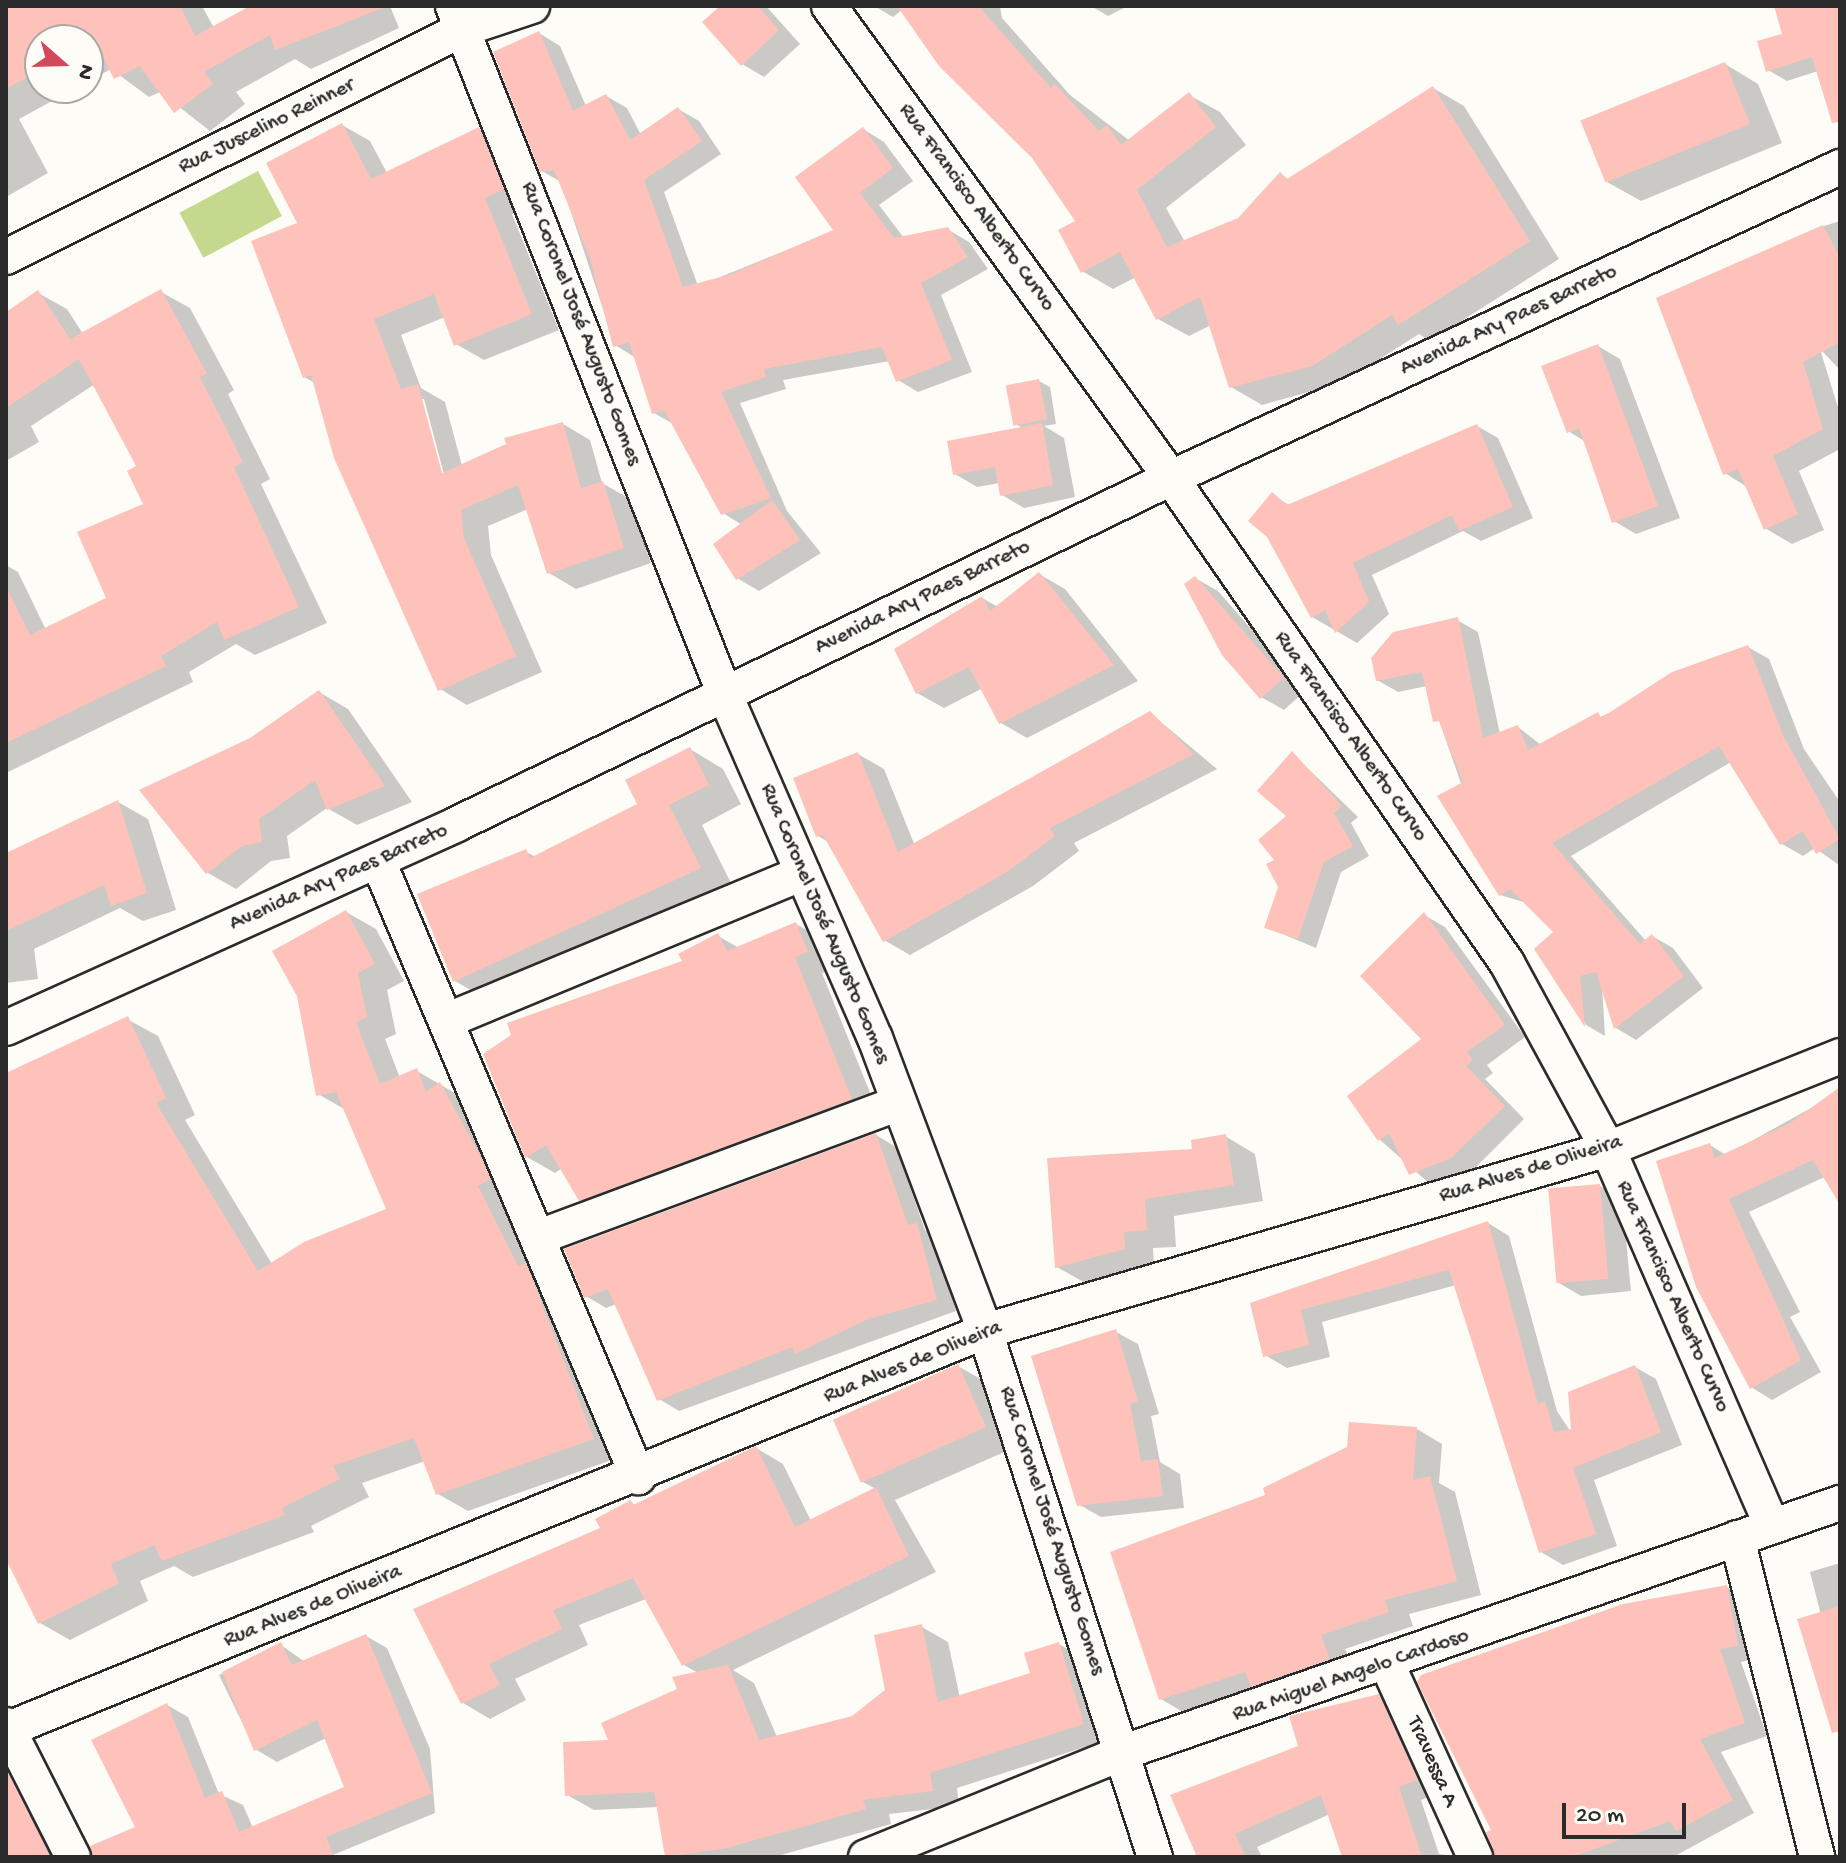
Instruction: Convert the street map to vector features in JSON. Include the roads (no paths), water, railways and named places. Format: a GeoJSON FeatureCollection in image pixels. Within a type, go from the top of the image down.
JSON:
{"type":"FeatureCollection","features":[{"type":"Feature","properties":{"kind":"street","name":"Rua Juscelino Reinner"},"geometry":{"type":"LineString","coordinates":[[6,257],[458,18],[532,6]]}},
{"type":"Feature","properties":{"kind":"street","name":"Rua Francisco Alberto Curvo"},"geometry":{"type":"LineString","coordinates":[[829,6],[1171,478],[1507,963],[1608,1149],[1772,1526]]}},
{"type":"Feature","properties":{"kind":"street","name":"Rua Coronel José Augusto Gomes"},"geometry":{"type":"LineString","coordinates":[[458,18],[725,695],[899,1103],[985,1331],[1124,1752],[1155,1857]]}},
{"type":"Feature","properties":{"kind":"street","name":"Avenida Ary Paes Barreto"},"geometry":{"type":"LineString","coordinates":[[6,1028],[378,861],[1171,478],[1840,167]]}},
{"type":"Feature","properties":{"kind":"street"},"geometry":{"type":"LineString","coordinates":[[378,861],[448,1020],[638,1477]]}},
{"type":"Feature","properties":{"kind":"street"},"geometry":{"type":"LineString","coordinates":[[448,1020],[803,873]]}},
{"type":"Feature","properties":{"kind":"street","name":"Rua Alves de Oliveira"},"geometry":{"type":"LineString","coordinates":[[7,1728],[638,1477],[985,1331],[1608,1149],[1840,1056]]}},
{"type":"Feature","properties":{"kind":"street"},"geometry":{"type":"LineString","coordinates":[[539,1237],[899,1103]]}},
{"type":"Feature","properties":{"kind":"street","name":"Rua Miguel Angelo Cardoso"},"geometry":{"type":"LineString","coordinates":[[866,1857],[1124,1752],[1388,1666],[1840,1503]]}},
{"type":"Feature","properties":{"kind":"street"},"geometry":{"type":"LineString","coordinates":[[1737,1538],[1817,1857]]}},
{"type":"Feature","properties":{"kind":"street","name":"Travessa A"},"geometry":{"type":"LineString","coordinates":[[1388,1666],[1475,1857]]}},
{"type":"Feature","properties":{"kind":"street"},"geometry":{"type":"LineString","coordinates":[[7,1728],[73,1857]]}}]}
